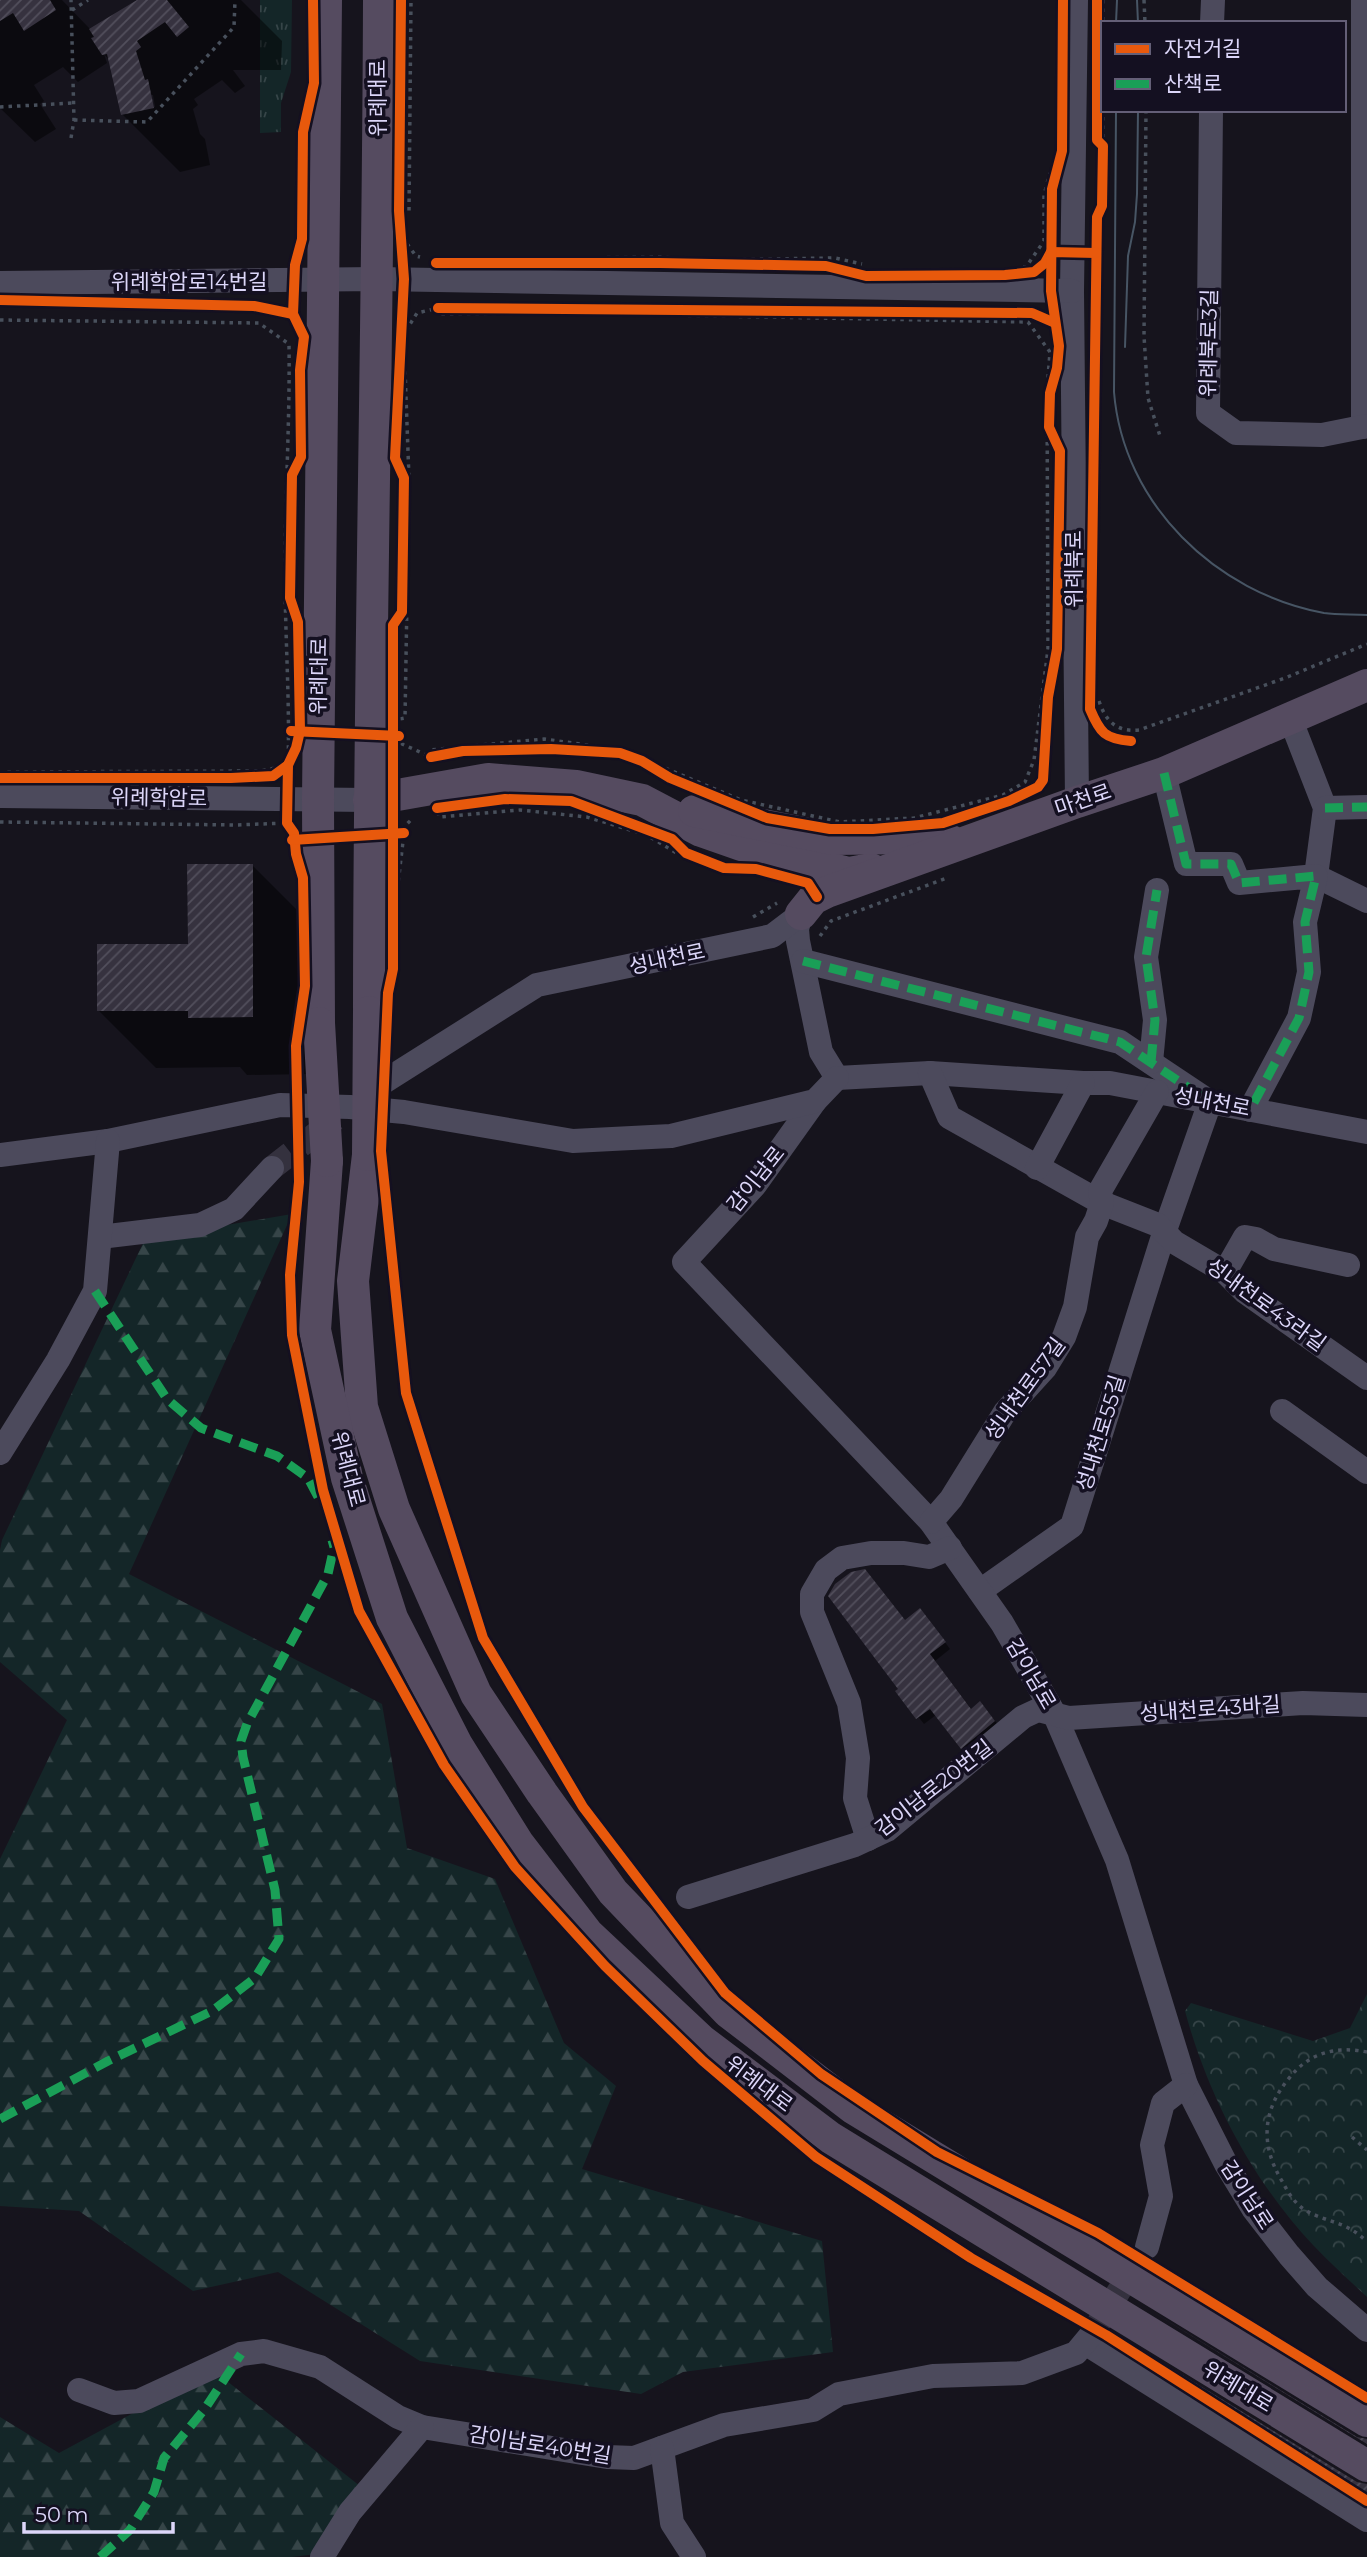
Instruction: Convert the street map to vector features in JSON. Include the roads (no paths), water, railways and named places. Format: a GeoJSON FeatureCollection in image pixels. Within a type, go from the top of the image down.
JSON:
{"type":"FeatureCollection","features":[{"type":"Feature","properties":{"kind":"main road","name":"위례대로"},"geometry":{"type":"LineString","coordinates":[[326,0],[325,281],[298,808],[319,1023],[327,1161],[316,1330],[347,1478],[392,1618],[457,1745],[511,1832],[588,1934],[701,2040],[831,2138],[1367,2466]]}},
{"type":"Feature","properties":{"kind":"main road","name":"위례대로"},"geometry":{"type":"LineString","coordinates":[[379,0],[391,279],[390,736],[393,804],[369,1012],[368,1156],[354,1281],[362,1407],[394,1509],[476,1694],[613,1892],[728,2012],[853,2108],[1367,2421]]}},
{"type":"Feature","properties":{"kind":"main road","name":"마천로"},"geometry":{"type":"LineString","coordinates":[[791,908],[813,899],[875,890],[922,858],[1164,773],[1367,685]]}},
{"type":"Feature","properties":{"kind":"main road"},"geometry":{"type":"LineString","coordinates":[[393,804],[488,779],[576,786],[834,839],[918,838],[966,842]]}},
{"type":"Feature","properties":{"kind":"main road"},"geometry":{"type":"LineString","coordinates":[[642,800],[713,835],[761,852],[849,873],[922,858]]}},
{"type":"Feature","properties":{"kind":"street","name":"위례북로"},"geometry":{"type":"LineString","coordinates":[[1076,0],[1084,253],[1072,291],[1075,332],[1077,802]]}},
{"type":"Feature","properties":{"kind":"street"},"geometry":{"type":"LineString","coordinates":[[1212,21],[1213,0]]}},
{"type":"Feature","properties":{"kind":"street","name":"위례북로3길"},"geometry":{"type":"LineString","coordinates":[[1211,112],[1208,413],[1236,433],[1322,435],[1365,427],[1358,61],[1363,0]]}},
{"type":"Feature","properties":{"kind":"street","name":"위례학암로14번길"},"geometry":{"type":"LineString","coordinates":[[0,284],[687,274],[1072,291]]}},
{"type":"Feature","properties":{"kind":"street"},"geometry":{"type":"LineString","coordinates":[[1250,1110],[1299,1018],[1309,972],[1305,922],[1316,876],[1325,808],[1290,718]]}},
{"type":"Feature","properties":{"kind":"street"},"geometry":{"type":"LineString","coordinates":[[1164,773],[1186,864],[1230,864],[1239,883],[1316,876],[1361,892]]}},
{"type":"Feature","properties":{"kind":"street","name":"위례학암로"},"geometry":{"type":"LineString","coordinates":[[0,796],[298,808],[393,804]]}},
{"type":"Feature","properties":{"kind":"street"},"geometry":{"type":"LineString","coordinates":[[1325,808],[1367,807]]}},
{"type":"Feature","properties":{"kind":"street"},"geometry":{"type":"LineString","coordinates":[[1151,1062],[1155,1020],[1146,957],[1157,890]]}},
{"type":"Feature","properties":{"kind":"street"},"geometry":{"type":"LineString","coordinates":[[0,1156],[108,1141],[280,1105],[404,1112],[573,1141],[671,1136],[815,1101],[837,1078],[821,1052],[811,963],[791,908]]}},
{"type":"Feature","properties":{"kind":"street","name":"성내천로"},"geometry":{"type":"LineString","coordinates":[[382,1083],[537,985],[772,936],[791,908]]}},
{"type":"Feature","properties":{"kind":"street"},"geometry":{"type":"LineString","coordinates":[[811,963],[1120,1042],[1210,1102]]}},
{"type":"Feature","properties":{"kind":"street"},"geometry":{"type":"LineString","coordinates":[[930,1073],[949,1117],[1102,1203],[1158,1225],[1164,1233]]}},
{"type":"Feature","properties":{"kind":"street","name":"성내천로"},"geometry":{"type":"LineString","coordinates":[[837,1078],[930,1073],[1110,1083],[1367,1132]]}},
{"type":"Feature","properties":{"kind":"street"},"geometry":{"type":"LineString","coordinates":[[1037,1168],[1083,1083]]}},
{"type":"Feature","properties":{"kind":"street","name":"성내천로57길"},"geometry":{"type":"LineString","coordinates":[[932,1522],[951,1499],[1005,1412],[1045,1368],[1064,1337],[1075,1307],[1087,1237],[1102,1203],[1101,1191],[1157,1092]]}},
{"type":"Feature","properties":{"kind":"street","name":"감이남로"},"geometry":{"type":"LineString","coordinates":[[815,1101],[755,1185],[684,1262],[932,1522],[1002,1623],[1055,1713],[1117,1860],[1186,2085],[1226,2164],[1254,2210],[1317,2287],[1367,2330]]}},
{"type":"Feature","properties":{"kind":"street","name":"성내천로55길"},"geometry":{"type":"LineString","coordinates":[[980,1591],[1072,1526],[1164,1233],[1210,1102]]}},
{"type":"Feature","properties":{"kind":"street"},"geometry":{"type":"LineString","coordinates":[[0,1453],[58,1360],[95,1291],[108,1141]]}},
{"type":"Feature","properties":{"kind":"street"},"geometry":{"type":"LineString","coordinates":[[100,1237],[201,1225],[234,1209],[272,1168]]}},
{"type":"Feature","properties":{"kind":"street","name":"성내천로43라길"},"geometry":{"type":"LineString","coordinates":[[1164,1233],[1225,1272],[1245,1292],[1367,1378]]}},
{"type":"Feature","properties":{"kind":"street"},"geometry":{"type":"LineString","coordinates":[[1225,1272],[1245,1237],[1274,1249],[1348,1265]]}},
{"type":"Feature","properties":{"kind":"street"},"geometry":{"type":"LineString","coordinates":[[1282,1411],[1367,1472]]}},
{"type":"Feature","properties":{"kind":"street"},"geometry":{"type":"LineString","coordinates":[[868,1839],[855,1798],[858,1758],[849,1703],[812,1612],[812,1594],[826,1570],[842,1558],[871,1553],[904,1553],[929,1557],[950,1548]]}},
{"type":"Feature","properties":{"kind":"street","name":"성내천로43바길"},"geometry":{"type":"LineString","coordinates":[[1055,1713],[1069,1718],[1303,1703],[1367,1704]]}},
{"type":"Feature","properties":{"kind":"street","name":"감이남로20번길"},"geometry":{"type":"LineString","coordinates":[[688,1897],[855,1845],[887,1830],[1023,1717],[1038,1710],[1055,1713]]}},
{"type":"Feature","properties":{"kind":"street"},"geometry":{"type":"LineString","coordinates":[[1147,2246],[1161,2196],[1152,2145],[1163,2103],[1186,2085]]}},
{"type":"Feature","properties":{"kind":"street","name":"감이남로40번길"},"geometry":{"type":"LineString","coordinates":[[79,2390],[114,2403],[139,2401],[241,2354],[264,2351],[320,2367],[398,2417],[422,2427],[607,2457],[634,2458],[724,2425],[813,2410],[839,2394],[933,2376],[1022,2373],[1076,2353],[1088,2339],[1367,2520]]}},
{"type":"Feature","properties":{"kind":"street"},"geometry":{"type":"LineString","coordinates":[[322,2557],[350,2512],[422,2427]]}},
{"type":"Feature","properties":{"kind":"street"},"geometry":{"type":"LineString","coordinates":[[662,2448],[672,2523],[694,2557]]}},
{"type":"Feature","properties":{"kind":"tunnel"},"geometry":{"type":"LineString","coordinates":[[272,1168],[335,1119]]}},
{"type":"Feature","properties":{"kind":"tunnel"},"geometry":{"type":"LineString","coordinates":[[1091,2335],[1147,2247]]}},
{"type":"Feature","properties":{"kind":"tram line"},"geometry":{"type":"LineString","coordinates":[[1116,21],[1117,0]]}},
{"type":"Feature","properties":{"kind":"tram line"},"geometry":{"type":"LineString","coordinates":[[1137,0],[1138,21]]}},
{"type":"Feature","properties":{"kind":"tram line"},"geometry":{"type":"LineString","coordinates":[[1116,112],[1114,392],[1121,433],[1135,471],[1156,506],[1182,537],[1212,564],[1247,586],[1284,602],[1324,613],[1367,615]]}},
{"type":"Feature","properties":{"kind":"tram line"},"geometry":{"type":"LineString","coordinates":[[1125,347],[1128,256],[1137,194],[1138,112]]}}]}
